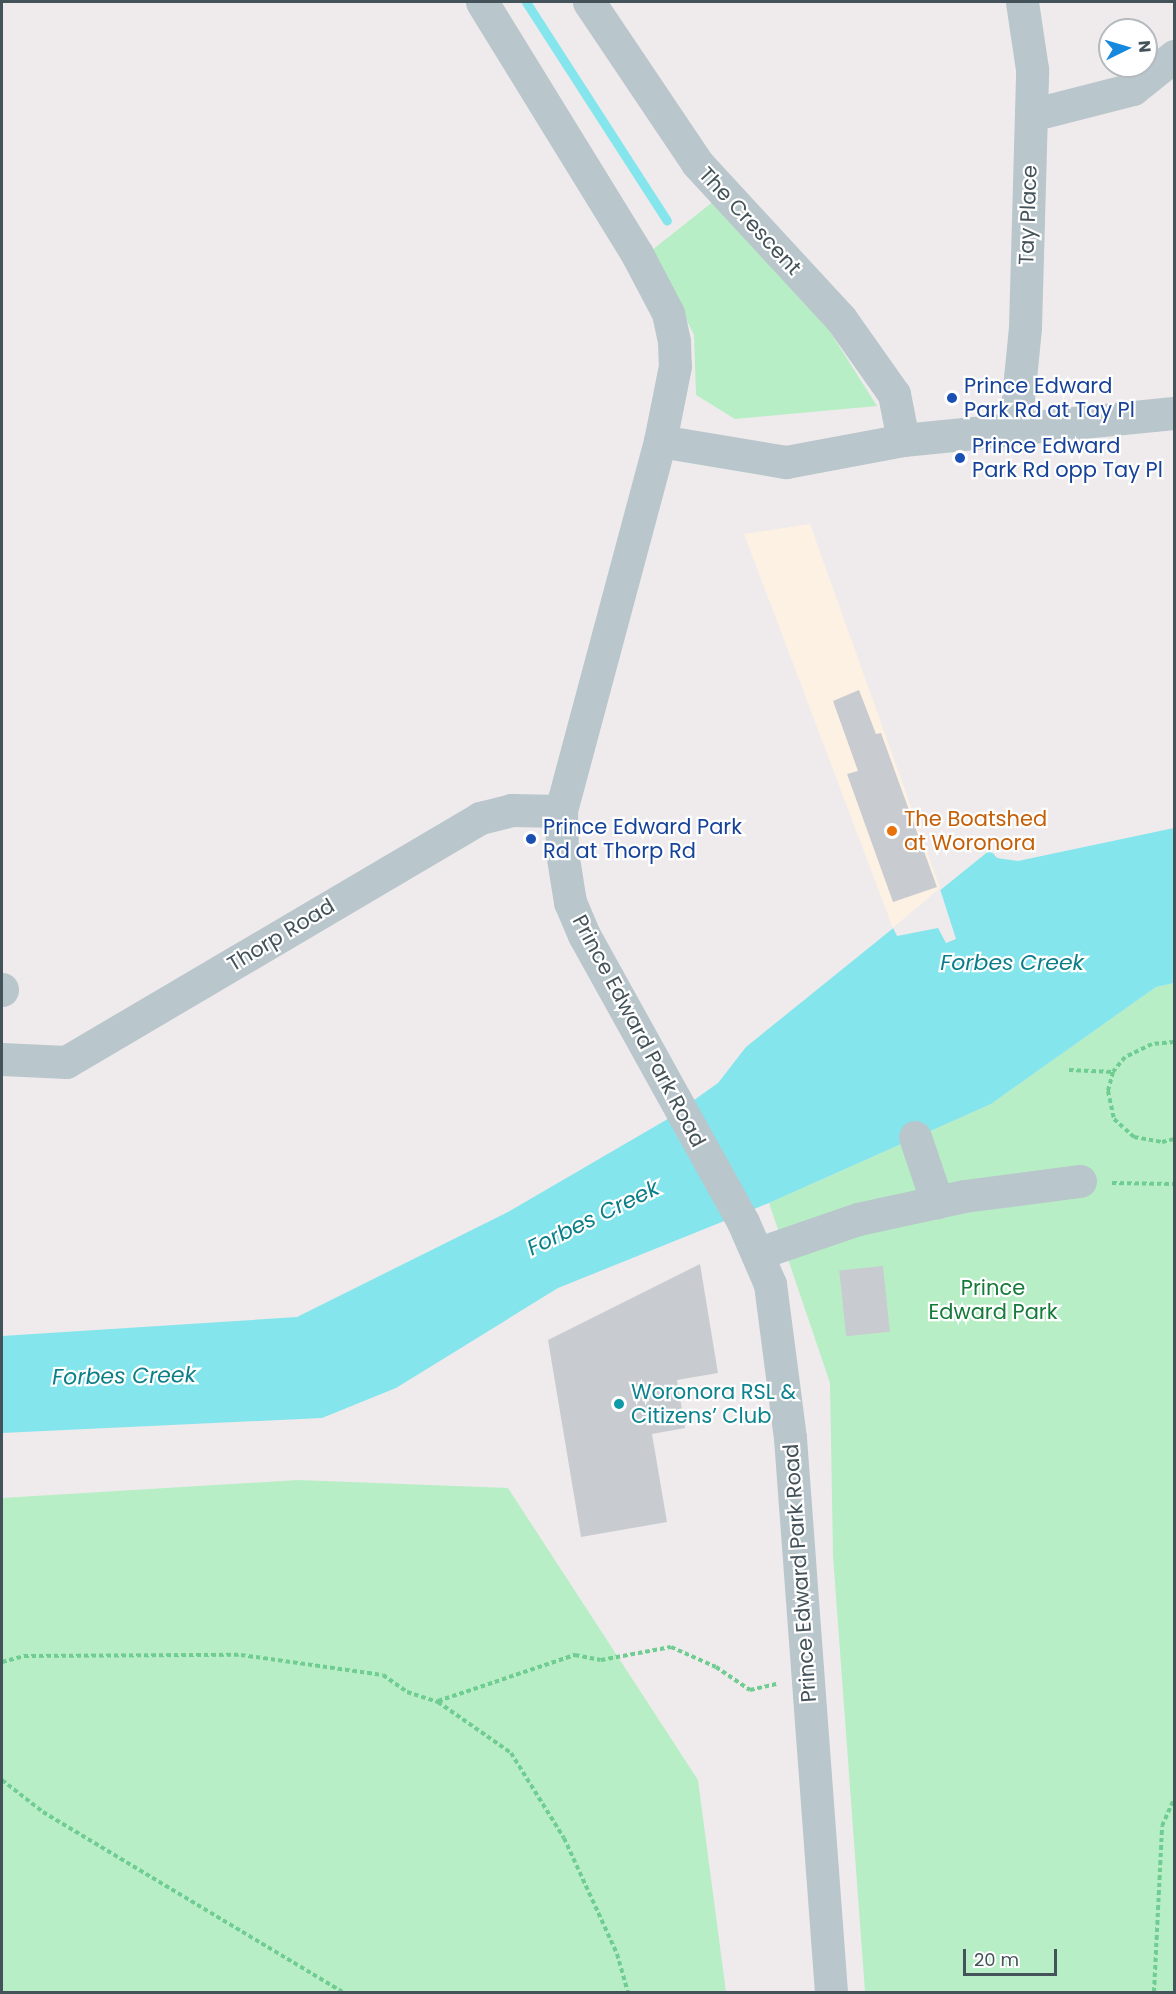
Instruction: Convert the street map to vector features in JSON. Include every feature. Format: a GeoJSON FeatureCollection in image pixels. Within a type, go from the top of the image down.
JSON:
{"type":"FeatureCollection","features":[{"type":"Feature","properties":{"kind":"street"},"geometry":{"type":"LineString","coordinates":[[482,2],[637,254],[668,313],[675,366],[660,441],[786,462],[903,440],[1174,413]]}},
{"type":"Feature","properties":{"kind":"street","name":"The Crescent"},"geometry":{"type":"LineString","coordinates":[[589,2],[697,163],[841,320],[894,394],[903,440]]}},
{"type":"Feature","properties":{"kind":"street","name":"Tay Place"},"geometry":{"type":"LineString","coordinates":[[1015,428],[1025,327],[1032,69],[1022,2]]}},
{"type":"Feature","properties":{"kind":"street"},"geometry":{"type":"LineString","coordinates":[[1031,115],[1133,89],[1174,56]]}},
{"type":"Feature","properties":{"kind":"street","name":"Prince Edward Park Road"},"geometry":{"type":"LineString","coordinates":[[660,441],[561,811],[566,883],[577,920],[759,1253],[777,1320],[808,1677],[831,1992]]}},
{"type":"Feature","properties":{"kind":"street","name":"Thorp Road"},"geometry":{"type":"LineString","coordinates":[[2,1059],[66,1062],[480,818],[511,810],[561,811]]}},
{"type":"Feature","properties":{"kind":"street"},"geometry":{"type":"LineString","coordinates":[[915,1137],[937,1202]]}},
{"type":"Feature","properties":{"kind":"street"},"geometry":{"type":"LineString","coordinates":[[759,1253],[858,1219],[937,1202],[1080,1181]]}},
{"type":"Feature","properties":{"kind":"path"},"geometry":{"type":"LineString","coordinates":[[1174,1042],[1136,1050],[1113,1072],[1109,1105],[1123,1129],[1147,1142],[1174,1140]]}},
{"type":"Feature","properties":{"kind":"path"},"geometry":{"type":"LineString","coordinates":[[1069,1070],[1113,1072]]}},
{"type":"Feature","properties":{"kind":"path"},"geometry":{"type":"LineString","coordinates":[[1080,1181],[1174,1184]]}},
{"type":"Feature","properties":{"kind":"path"},"geometry":{"type":"LineString","coordinates":[[438,1701],[574,1654],[601,1660],[671,1647],[716,1667],[750,1690],[808,1677]]}},
{"type":"Feature","properties":{"kind":"path"},"geometry":{"type":"LineString","coordinates":[[2,1662],[24,1656],[241,1655],[383,1675],[407,1692],[438,1701],[511,1753],[564,1838],[616,1954],[628,1992]]}},
{"type":"Feature","properties":{"kind":"path"},"geometry":{"type":"LineString","coordinates":[[2,1780],[43,1812],[342,1992]]}},
{"type":"Feature","properties":{"kind":"path"},"geometry":{"type":"LineString","coordinates":[[1154,1992],[1162,1827],[1174,1799]]}},
{"type":"Feature","properties":{"kind":"shaded area"},"geometry":{"type":"Polygon","coordinates":[[[810,524],[940,888],[893,928],[744,534],[810,524]]]}},
{"type":"Feature","properties":{"kind":"green space"},"geometry":{"type":"Polygon","coordinates":[[[714,201],[822,319],[877,406],[735,419],[696,395],[694,335],[652,250],[714,201]]]}},
{"type":"Feature","properties":{"kind":"green space","name":"Prince Edward Park"},"geometry":{"type":"Polygon","coordinates":[[[1174,983],[1174,1992],[865,1992],[833,1556],[830,1383],[769,1203],[991,1104],[1156,987],[1174,983]]]}},
{"type":"Feature","properties":{"kind":"green space"},"geometry":{"type":"Polygon","coordinates":[[[298,1480],[508,1488],[698,1780],[726,1992],[2,1992],[2,1498],[298,1480]]]}},
{"type":"Feature","properties":{"kind":"water","name":"Forbes Creek"},"geometry":{"type":"Polygon","coordinates":[[[1174,828],[1174,983],[1156,987],[991,1104],[769,1203],[558,1288],[396,1388],[322,1418],[2,1433],[2,1336],[297,1317],[508,1212],[666,1120],[718,1083],[746,1047],[990,850],[997,858],[1018,861],[1174,828]]]}},
{"type":"Feature","properties":{"kind":"pier"},"geometry":{"type":"Polygon","coordinates":[[[940,889],[956,939],[946,943],[938,928],[897,936],[893,928],[940,889]]]}},
{"type":"Feature","properties":{"kind":"building","name":"The Boatshed at Woronora"},"geometry":{"type":"Polygon","coordinates":[[[859,690],[876,734],[881,733],[937,887],[893,902],[847,774],[858,771],[833,701],[859,690]]]}},
{"type":"Feature","properties":{"kind":"building","name":"Woronora RSL & Citizens’ Club"},"geometry":{"type":"Polygon","coordinates":[[[700,1264],[718,1373],[677,1380],[685,1428],[652,1434],[667,1522],[581,1537],[548,1340],[700,1264]]]}},
{"type":"Feature","properties":{"kind":"building"},"geometry":{"type":"Polygon","coordinates":[[[883,1266],[890,1332],[846,1336],[839,1271],[883,1266]]]}},
{"type":"Feature","properties":{"kind":"waterway"},"geometry":{"type":"LineString","coordinates":[[526,2],[667,221]]}},
{"type":"Feature","properties":{"kind":"place","name":"Prince Edward Park Rd at Tay Pl"},"geometry":{"type":"Point","coordinates":[952,398]}},
{"type":"Feature","properties":{"kind":"place","name":"Prince Edward Park Rd opp Tay Pl"},"geometry":{"type":"Point","coordinates":[960,458]}},
{"type":"Feature","properties":{"kind":"place","name":"The Boatshed at Woronora"},"geometry":{"type":"Point","coordinates":[892,831]}},
{"type":"Feature","properties":{"kind":"place","name":"Prince Edward Park Rd at Thorp Rd"},"geometry":{"type":"Point","coordinates":[531,839]}},
{"type":"Feature","properties":{"kind":"place","name":"Woronora RSL & Citizens’ Club"},"geometry":{"type":"Point","coordinates":[619,1404]}}]}
